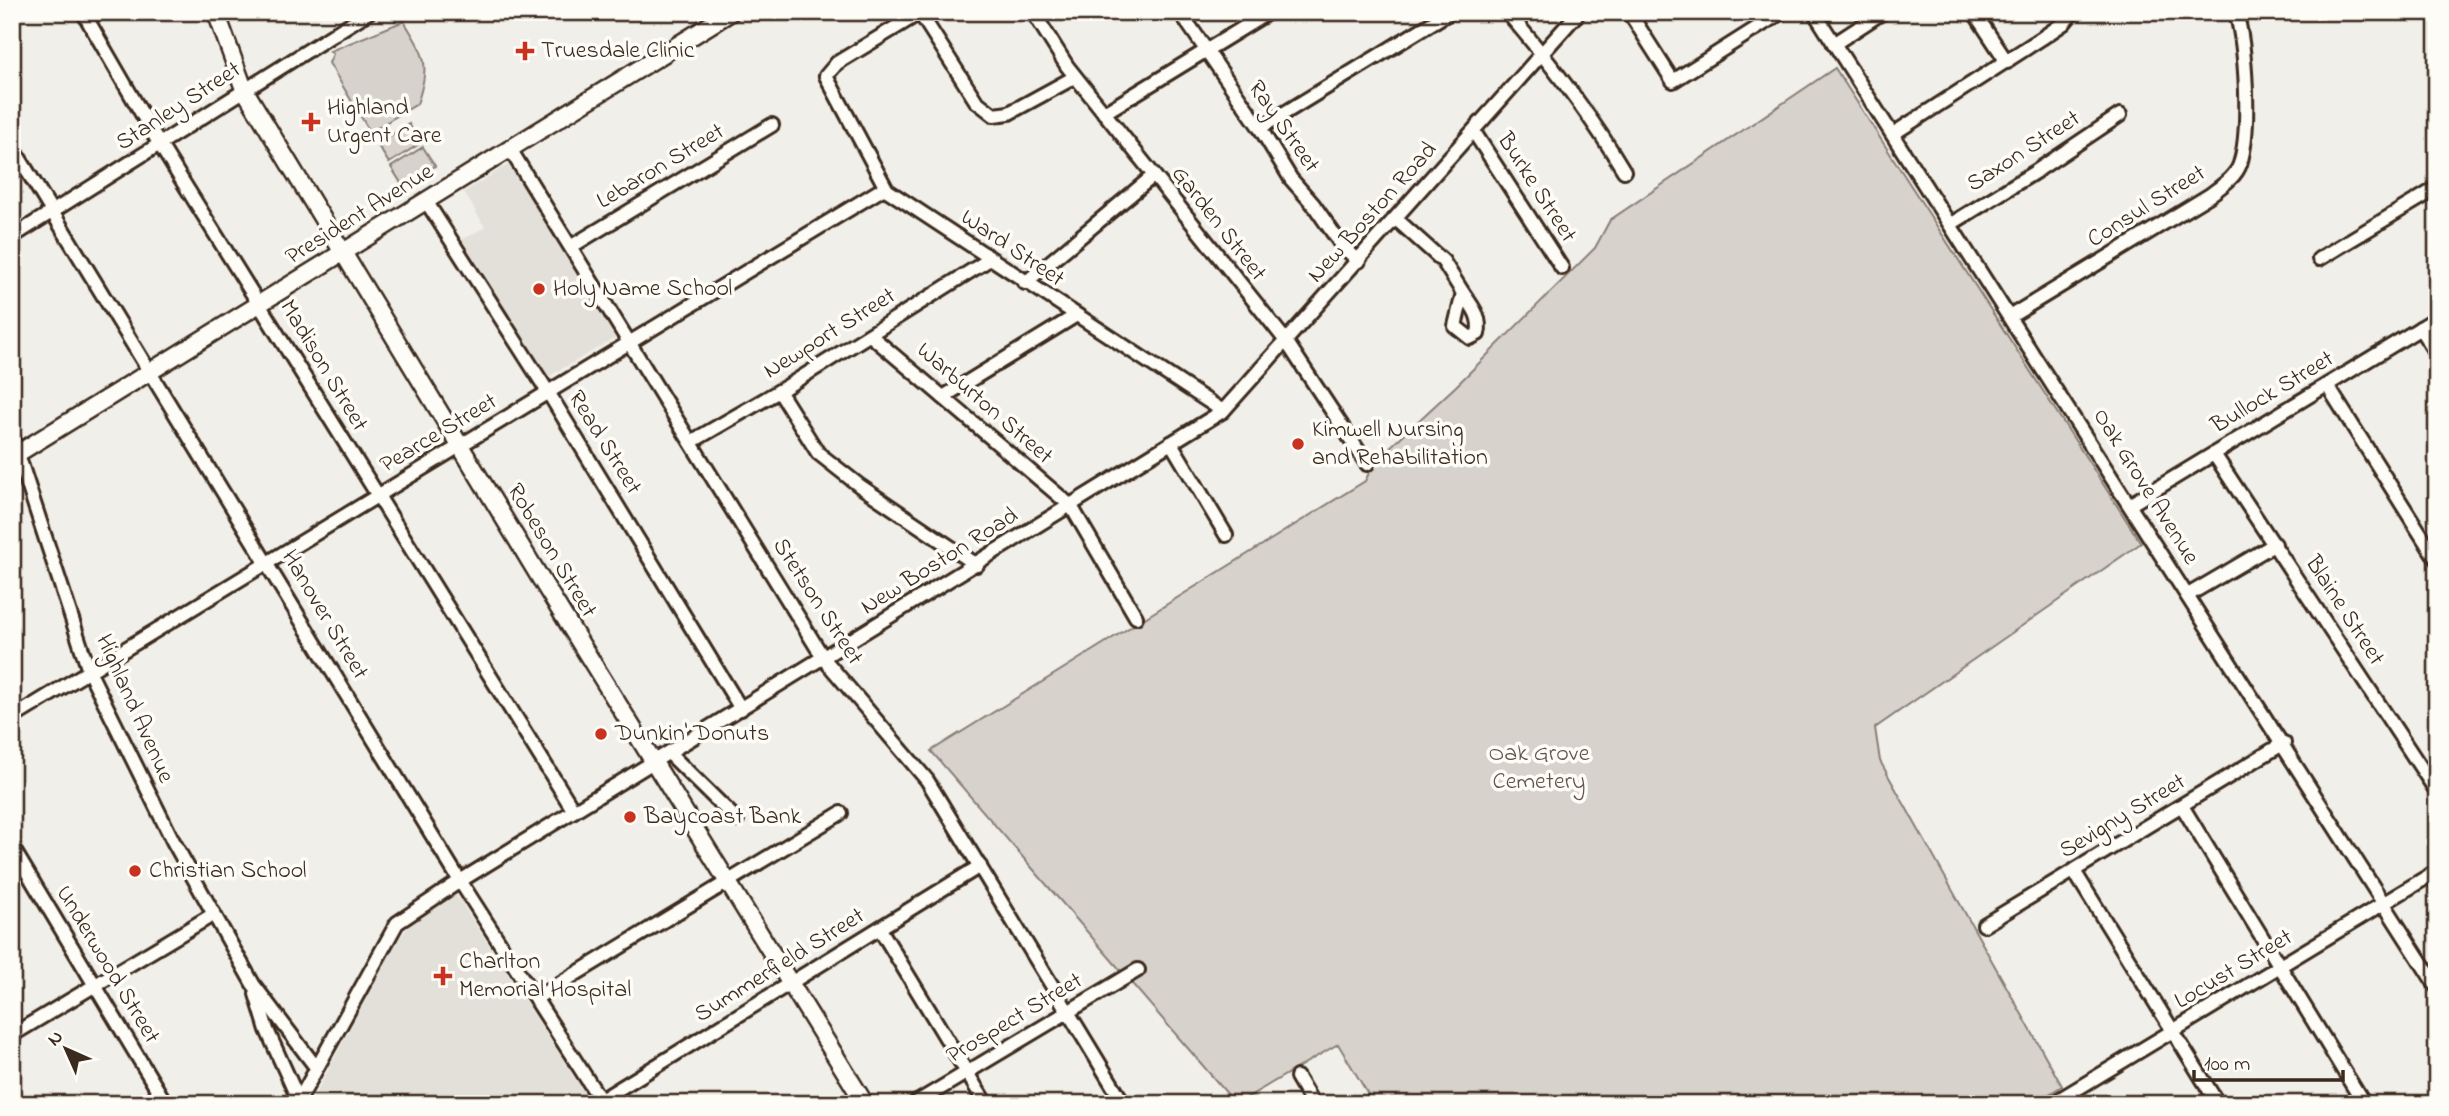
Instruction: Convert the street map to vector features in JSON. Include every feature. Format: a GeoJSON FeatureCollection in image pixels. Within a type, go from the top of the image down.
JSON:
{"type":"FeatureCollection","features":[{"type":"Feature","properties":{"kind":"main road","name":"Robeson Street"},"geometry":{"type":"LineString","coordinates":[[216,12],[244,89],[461,445],[662,757],[728,879],[865,1104]]}},
{"type":"Feature","properties":{"kind":"main road","name":"President Avenue"},"geometry":{"type":"LineString","coordinates":[[15,455],[732,12]]}},
{"type":"Feature","properties":{"kind":"street","name":"Madison Street"},"geometry":{"type":"LineString","coordinates":[[83,12],[160,145],[574,811]]}},
{"type":"Feature","properties":{"kind":"street","name":"Stanley Street"},"geometry":{"type":"LineString","coordinates":[[12,237],[369,12]]}},
{"type":"Feature","properties":{"kind":"street","name":"Garden Street"},"geometry":{"type":"LineString","coordinates":[[1033,12],[1075,77],[1286,341],[1367,464]]}},
{"type":"Feature","properties":{"kind":"street","name":"Ray Street"},"geometry":{"type":"LineString","coordinates":[[1180,12],[1205,52],[1260,128],[1291,179],[1313,204],[1336,239],[1359,261]]}},
{"type":"Feature","properties":{"kind":"street"},"geometry":{"type":"LineString","coordinates":[[1104,113],[1269,12]]}},
{"type":"Feature","properties":{"kind":"street"},"geometry":{"type":"LineString","coordinates":[[1260,128],[1450,12]]}},
{"type":"Feature","properties":{"kind":"street"},"geometry":{"type":"LineString","coordinates":[[1507,12],[1543,54],[1604,137],[1625,171]]}},
{"type":"Feature","properties":{"kind":"street","name":"New Boston Road"},"geometry":{"type":"LineString","coordinates":[[298,1102],[397,923],[460,881],[977,565],[1223,411],[1579,12]]}},
{"type":"Feature","properties":{"kind":"street"},"geometry":{"type":"LineString","coordinates":[[1629,12],[1673,81],[1782,12]]}},
{"type":"Feature","properties":{"kind":"street","name":"Oak Grove Avenue"},"geometry":{"type":"LineString","coordinates":[[1814,12],[2284,743],[2437,987]]}},
{"type":"Feature","properties":{"kind":"street"},"geometry":{"type":"LineString","coordinates":[[1834,44],[1883,12]]}},
{"type":"Feature","properties":{"kind":"street"},"geometry":{"type":"LineString","coordinates":[[1974,12],[2007,62]]}},
{"type":"Feature","properties":{"kind":"street"},"geometry":{"type":"LineString","coordinates":[[1893,134],[2007,62],[2064,23],[2073,12]]}},
{"type":"Feature","properties":{"kind":"street","name":"Consul Street"},"geometry":{"type":"LineString","coordinates":[[2011,316],[2210,195],[2226,183],[2240,166],[2245,109],[2244,41],[2236,12]]}},
{"type":"Feature","properties":{"kind":"street"},"geometry":{"type":"LineString","coordinates":[[921,13],[976,101],[995,115],[1009,113],[1075,77]]}},
{"type":"Feature","properties":{"kind":"street","name":"Ward Street"},"geometry":{"type":"LineString","coordinates":[[921,13],[833,66],[826,76],[887,190],[1223,411]]}},
{"type":"Feature","properties":{"kind":"street","name":"Saxon Street"},"geometry":{"type":"LineString","coordinates":[[1951,224],[2035,173],[2120,115]]}},
{"type":"Feature","properties":{"kind":"street","name":"Lebaron Street"},"geometry":{"type":"LineString","coordinates":[[572,246],[772,125]]}},
{"type":"Feature","properties":{"kind":"street","name":"Burke Street"},"geometry":{"type":"LineString","coordinates":[[1474,132],[1562,268]]}},
{"type":"Feature","properties":{"kind":"street","name":"Hanover Street"},"geometry":{"type":"LineString","coordinates":[[12,146],[460,881],[602,1102]]}},
{"type":"Feature","properties":{"kind":"street","name":"Stetson Street"},"geometry":{"type":"LineString","coordinates":[[510,149],[824,659],[912,760],[980,866],[1124,1104]]}},
{"type":"Feature","properties":{"kind":"street"},"geometry":{"type":"LineString","coordinates":[[1025,283],[1153,176]]}},
{"type":"Feature","properties":{"kind":"street","name":"Pearce Street"},"geometry":{"type":"LineString","coordinates":[[12,718],[884,188],[887,190]]}},
{"type":"Feature","properties":{"kind":"street"},"geometry":{"type":"LineString","coordinates":[[2319,259],[2437,188]]}},
{"type":"Feature","properties":{"kind":"street","name":"Read Street"},"geometry":{"type":"LineString","coordinates":[[426,201],[548,392],[741,709]]}},
{"type":"Feature","properties":{"kind":"street"},"geometry":{"type":"LineString","coordinates":[[1396,219],[1443,261],[1463,293]]}},
{"type":"Feature","properties":{"kind":"street","name":"Newport Street"},"geometry":{"type":"LineString","coordinates":[[691,442],[779,391],[990,259]]}},
{"type":"Feature","properties":{"kind":"street"},"geometry":{"type":"LineString","coordinates":[[943,397],[1075,316]]}},
{"type":"Feature","properties":{"kind":"street","name":"Bullock Street"},"geometry":{"type":"LineString","coordinates":[[2131,505],[2437,318]]}},
{"type":"Feature","properties":{"kind":"street"},"geometry":{"type":"LineString","coordinates":[[2420,328],[2437,355]]}},
{"type":"Feature","properties":{"kind":"street","name":"Warburton Street"},"geometry":{"type":"LineString","coordinates":[[870,335],[1071,506],[1136,617]]}},
{"type":"Feature","properties":{"kind":"street"},"geometry":{"type":"LineString","coordinates":[[2327,385],[2437,560]]}},
{"type":"Feature","properties":{"kind":"street"},"geometry":{"type":"LineString","coordinates":[[779,391],[818,453],[860,486],[977,565]]}},
{"type":"Feature","properties":{"kind":"street","name":"Highland Avenue"},"geometry":{"type":"LineString","coordinates":[[12,436],[15,455],[89,671],[173,841],[253,984],[316,1066]]}},
{"type":"Feature","properties":{"kind":"street"},"geometry":{"type":"LineString","coordinates":[[1171,443],[1226,535]]}},
{"type":"Feature","properties":{"kind":"street","name":"Blaine Street"},"geometry":{"type":"LineString","coordinates":[[2214,454],[2437,792]]}},
{"type":"Feature","properties":{"kind":"street"},"geometry":{"type":"LineString","coordinates":[[2188,594],[2275,544]]}},
{"type":"Feature","properties":{"kind":"street","name":"Sevigny Street"},"geometry":{"type":"LineString","coordinates":[[1984,925],[2284,743]]}},
{"type":"Feature","properties":{"kind":"street"},"geometry":{"type":"LineString","coordinates":[[662,757],[737,820]]}},
{"type":"Feature","properties":{"kind":"street"},"geometry":{"type":"LineString","coordinates":[[2182,806],[2364,1104]]}},
{"type":"Feature","properties":{"kind":"street"},"geometry":{"type":"LineString","coordinates":[[536,998],[728,879],[841,813]]}},
{"type":"Feature","properties":{"kind":"street","name":"Underwood Street"},"geometry":{"type":"LineString","coordinates":[[12,847],[166,1104]]}},
{"type":"Feature","properties":{"kind":"street","name":"Summerfield Street"},"geometry":{"type":"LineString","coordinates":[[602,1102],[980,866]]}},
{"type":"Feature","properties":{"kind":"street"},"geometry":{"type":"LineString","coordinates":[[2074,871],[2218,1104]]}},
{"type":"Feature","properties":{"kind":"street","name":"Locust Street"},"geometry":{"type":"LineString","coordinates":[[2052,1104],[2437,871]]}},
{"type":"Feature","properties":{"kind":"street"},"geometry":{"type":"LineString","coordinates":[[12,1035],[214,914]]}},
{"type":"Feature","properties":{"kind":"street"},"geometry":{"type":"LineString","coordinates":[[880,929],[986,1104]]}},
{"type":"Feature","properties":{"kind":"street","name":"Prospect Street"},"geometry":{"type":"LineString","coordinates":[[914,1104],[1138,970]]}},
{"type":"Feature","properties":{"kind":"street","name":"Highland Avenue"},"geometry":{"type":"LineString","coordinates":[[253,984],[267,1030],[298,1102]]}},
{"type":"Feature","properties":{"kind":"street"},"geometry":{"type":"LineString","coordinates":[[1297,1077],[1313,1104]]}},
{"type":"Feature","properties":{"kind":"shaded area","name":"Holy Name School"},"geometry":{"type":"Polygon","coordinates":[[[509,164],[615,338],[546,378],[462,240],[485,227],[464,192],[509,164]]]}},
{"type":"Feature","properties":{"kind":"shaded area","name":"Charlton Memorial Hospital"},"geometry":{"type":"Polygon","coordinates":[[[455,893],[592,1104],[310,1104],[396,942],[411,924],[455,893]]]}},
{"type":"Feature","properties":{"kind":"green space"},"geometry":{"type":"Polygon","coordinates":[[[404,21],[424,60],[424,79],[417,104],[370,132],[329,63],[333,54],[330,51],[404,21]]]}},
{"type":"Feature","properties":{"kind":"green space","name":"Oak Grove Cemetery"},"geometry":{"type":"Polygon","coordinates":[[[1835,68],[2141,543],[1875,728],[1880,761],[2062,1086],[2033,1104],[1374,1104],[1338,1044],[1236,1104],[931,751],[1365,481],[1375,461],[1456,386],[1595,248],[1610,220],[1835,68]]]}},
{"type":"Feature","properties":{"kind":"green space"},"geometry":{"type":"Polygon","coordinates":[[[409,124],[421,143],[389,163],[377,144],[409,124]]]}},
{"type":"Feature","properties":{"kind":"green space"},"geometry":{"type":"Polygon","coordinates":[[[423,147],[435,166],[403,186],[391,167],[423,147]]]}},
{"type":"Feature","properties":{"kind":"place","name":"Truesdale Clinic"},"geometry":{"type":"Point","coordinates":[525,51]}},
{"type":"Feature","properties":{"kind":"place","name":"Highland Urgent Care"},"geometry":{"type":"Point","coordinates":[311,122]}},
{"type":"Feature","properties":{"kind":"place","name":"Holy Name School"},"geometry":{"type":"Point","coordinates":[539,289]}},
{"type":"Feature","properties":{"kind":"place","name":"Kimwell Nursing and Rehabilitation"},"geometry":{"type":"Point","coordinates":[1298,444]}},
{"type":"Feature","properties":{"kind":"place","name":"Dunkin' Donuts"},"geometry":{"type":"Point","coordinates":[601,734]}},
{"type":"Feature","properties":{"kind":"place","name":"Baycoast Bank"},"geometry":{"type":"Point","coordinates":[630,817]}},
{"type":"Feature","properties":{"kind":"place","name":"Christian School"},"geometry":{"type":"Point","coordinates":[135,871]}},
{"type":"Feature","properties":{"kind":"place","name":"Charlton Memorial Hospital"},"geometry":{"type":"Point","coordinates":[443,976]}}]}
